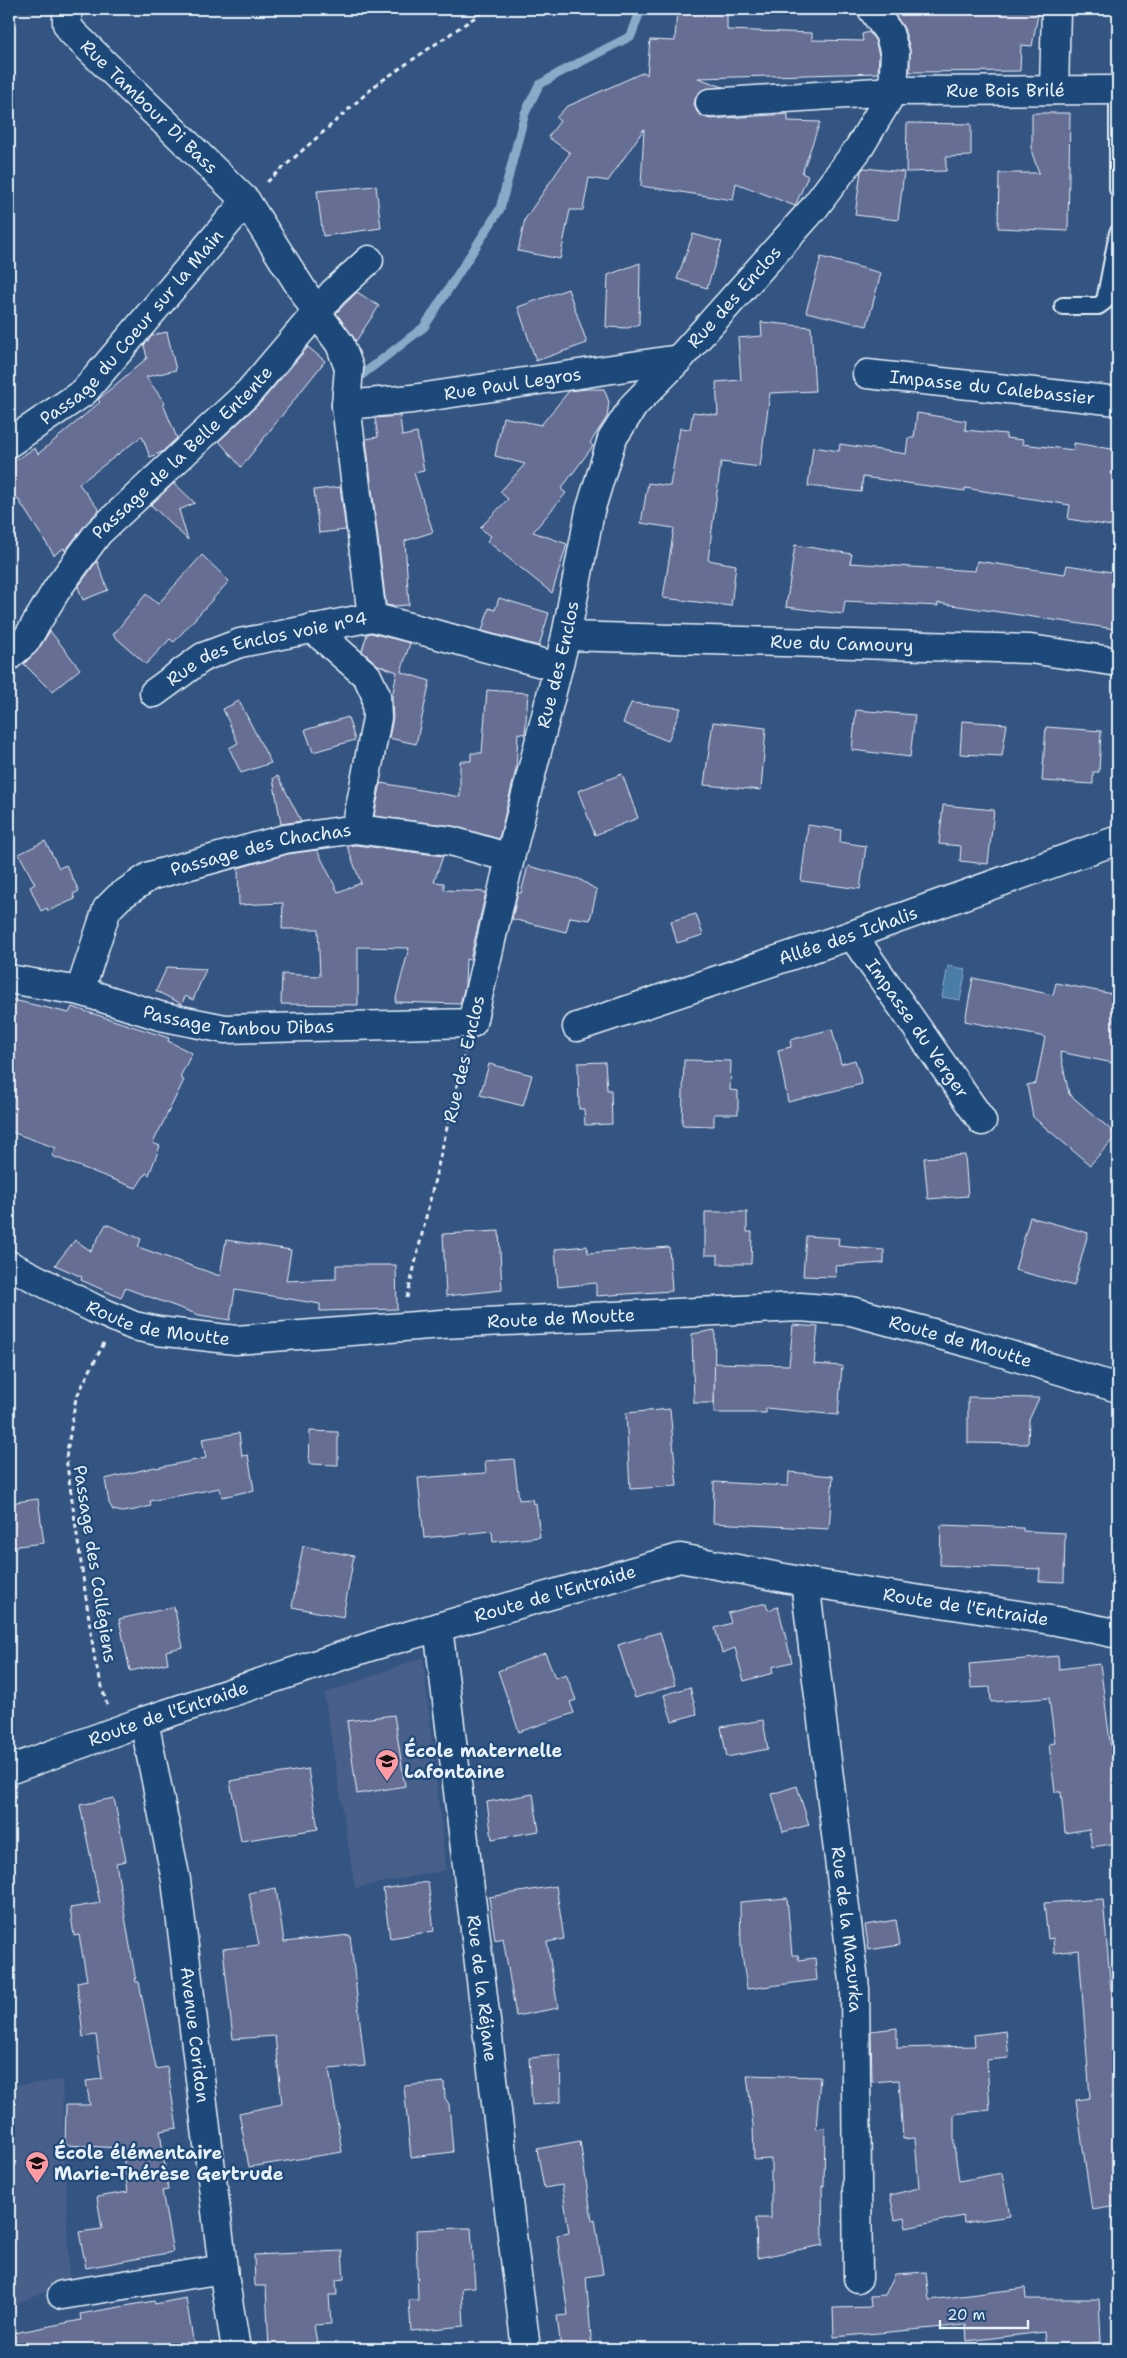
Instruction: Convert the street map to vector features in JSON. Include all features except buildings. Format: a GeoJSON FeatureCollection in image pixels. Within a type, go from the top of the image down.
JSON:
{"type":"FeatureCollection","features":[{"type":"Feature","properties":{"kind":"street","name":"Rue Tambour Di Bass"},"geometry":{"type":"LineString","coordinates":[[67,9],[67,24],[72,32],[246,201],[317,313],[340,344],[349,368],[346,405],[372,617]]}},
{"type":"Feature","properties":{"kind":"street"},"geometry":{"type":"LineString","coordinates":[[872,9],[889,33],[895,53],[893,91]]}},
{"type":"Feature","properties":{"kind":"street"},"geometry":{"type":"LineString","coordinates":[[1054,90],[1056,9]]}},
{"type":"Feature","properties":{"kind":"street","name":"Rue Bois Brilé"},"geometry":{"type":"LineString","coordinates":[[710,102],[893,91],[1118,90]]}},
{"type":"Feature","properties":{"kind":"street","name":"Rue des Enclos"},"geometry":{"type":"LineString","coordinates":[[472,1023],[510,858],[566,636],[590,512],[612,439],[634,405],[679,359],[814,208],[859,148],[893,91]]}},
{"type":"Feature","properties":{"kind":"street","name":"Passage du Coeur sur la Main"},"geometry":{"type":"LineString","coordinates":[[9,443],[84,392],[246,201]]}},
{"type":"Feature","properties":{"kind":"street","name":"Passage de la Belle Entente"},"geometry":{"type":"LineString","coordinates":[[9,656],[25,642],[57,589],[98,533],[249,392],[333,293],[369,260]]}},
{"type":"Feature","properties":{"kind":"street","name":"Rue Paul Legros"},"geometry":{"type":"LineString","coordinates":[[346,405],[412,399],[679,359]]}},
{"type":"Feature","properties":{"kind":"street","name":"Impasse du Calebassier"},"geometry":{"type":"LineString","coordinates":[[867,374],[1118,402]]}},
{"type":"Feature","properties":{"kind":"street","name":"Rue des Enclos voie n°4"},"geometry":{"type":"LineString","coordinates":[[154,693],[203,657],[240,643],[372,617],[557,667]]}},
{"type":"Feature","properties":{"kind":"street"},"geometry":{"type":"LineString","coordinates":[[312,628],[367,676],[376,695],[376,718],[356,830]]}},
{"type":"Feature","properties":{"kind":"street","name":"Rue du Camoury"},"geometry":{"type":"LineString","coordinates":[[566,636],[1030,649],[1118,662]]}},
{"type":"Feature","properties":{"kind":"street","name":"Passage des Chachas"},"geometry":{"type":"LineString","coordinates":[[80,991],[107,910],[119,898],[150,876],[285,839],[356,830],[450,841],[510,858]]}},
{"type":"Feature","properties":{"kind":"street","name":"Allée des Ichalis"},"geometry":{"type":"LineString","coordinates":[[577,1027],[852,935],[1118,840]]}},
{"type":"Feature","properties":{"kind":"street","name":"Impasse du Verger"},"geometry":{"type":"LineString","coordinates":[[852,935],[982,1121]]}},
{"type":"Feature","properties":{"kind":"street","name":"Passage Tanbou Dibas"},"geometry":{"type":"LineString","coordinates":[[9,979],[80,991],[160,1016],[225,1028],[472,1023]]}},
{"type":"Feature","properties":{"kind":"street","name":"Route de Moutte"},"geometry":{"type":"LineString","coordinates":[[9,1265],[134,1326],[158,1331],[236,1340],[400,1328],[800,1306],[851,1311],[977,1345],[1118,1388]]}},
{"type":"Feature","properties":{"kind":"street","name":"Route de l'Entraide"},"geometry":{"type":"LineString","coordinates":[[9,1770],[144,1720],[372,1646],[680,1558],[805,1582],[1057,1621],[1118,1634]]}},
{"type":"Feature","properties":{"kind":"street","name":"Rue de la Mazurka"},"geometry":{"type":"LineString","coordinates":[[805,1582],[855,1989],[858,2278]]}},
{"type":"Feature","properties":{"kind":"street","name":"Rue de la Réjane"},"geometry":{"type":"LineString","coordinates":[[438,1627],[526,2349]]}},
{"type":"Feature","properties":{"kind":"street","name":"Avenue Coridon"},"geometry":{"type":"LineString","coordinates":[[144,1720],[176,1880],[223,2269],[236,2349]]}},
{"type":"Feature","properties":{"kind":"street"},"geometry":{"type":"LineString","coordinates":[[62,2295],[223,2269]]}},
{"type":"Feature","properties":{"kind":"lane"},"geometry":{"type":"LineString","coordinates":[[1118,90],[1118,189]]}},
{"type":"Feature","properties":{"kind":"lane"},"geometry":{"type":"LineString","coordinates":[[1063,306],[1098,306],[1105,300],[1118,233]]}},
{"type":"Feature","properties":{"kind":"path"},"geometry":{"type":"LineString","coordinates":[[246,201],[377,84],[487,9]]}},
{"type":"Feature","properties":{"kind":"path","name":"Rue des Enclos"},"geometry":{"type":"LineString","coordinates":[[400,1328],[472,1023]]}},
{"type":"Feature","properties":{"kind":"path","name":"Passage des Collégiens"},"geometry":{"type":"LineString","coordinates":[[114,1732],[95,1662],[66,1458],[76,1398],[117,1318]]}},
{"type":"Feature","properties":{"kind":"shaded area"},"geometry":{"type":"Polygon","coordinates":[[[948,966],[966,969],[960,1000],[942,997],[948,966]]]}},
{"type":"Feature","properties":{"kind":"shaded area","name":"École maternelle Lafontaine"},"geometry":{"type":"Polygon","coordinates":[[[423,1657],[446,1870],[355,1888],[324,1694],[423,1657]]]}},
{"type":"Feature","properties":{"kind":"shaded area","name":"École élémentaire Marie-Thérèse Gertrude"},"geometry":{"type":"Polygon","coordinates":[[[62,2080],[69,2281],[9,2308],[9,2086],[62,2080]]]}},
{"type":"Feature","properties":{"kind":"waterway"},"geometry":{"type":"LineString","coordinates":[[354,381],[424,327],[500,209],[525,113],[539,85],[631,36],[641,9]]}},
{"type":"Feature","properties":{"kind":"place","name":"École maternelle Lafontaine"},"geometry":{"type":"Point","coordinates":[387,1782]}},
{"type":"Feature","properties":{"kind":"place","name":"École élémentaire Marie-Thérèse Gertrude"},"geometry":{"type":"Point","coordinates":[37,2184]}}]}
